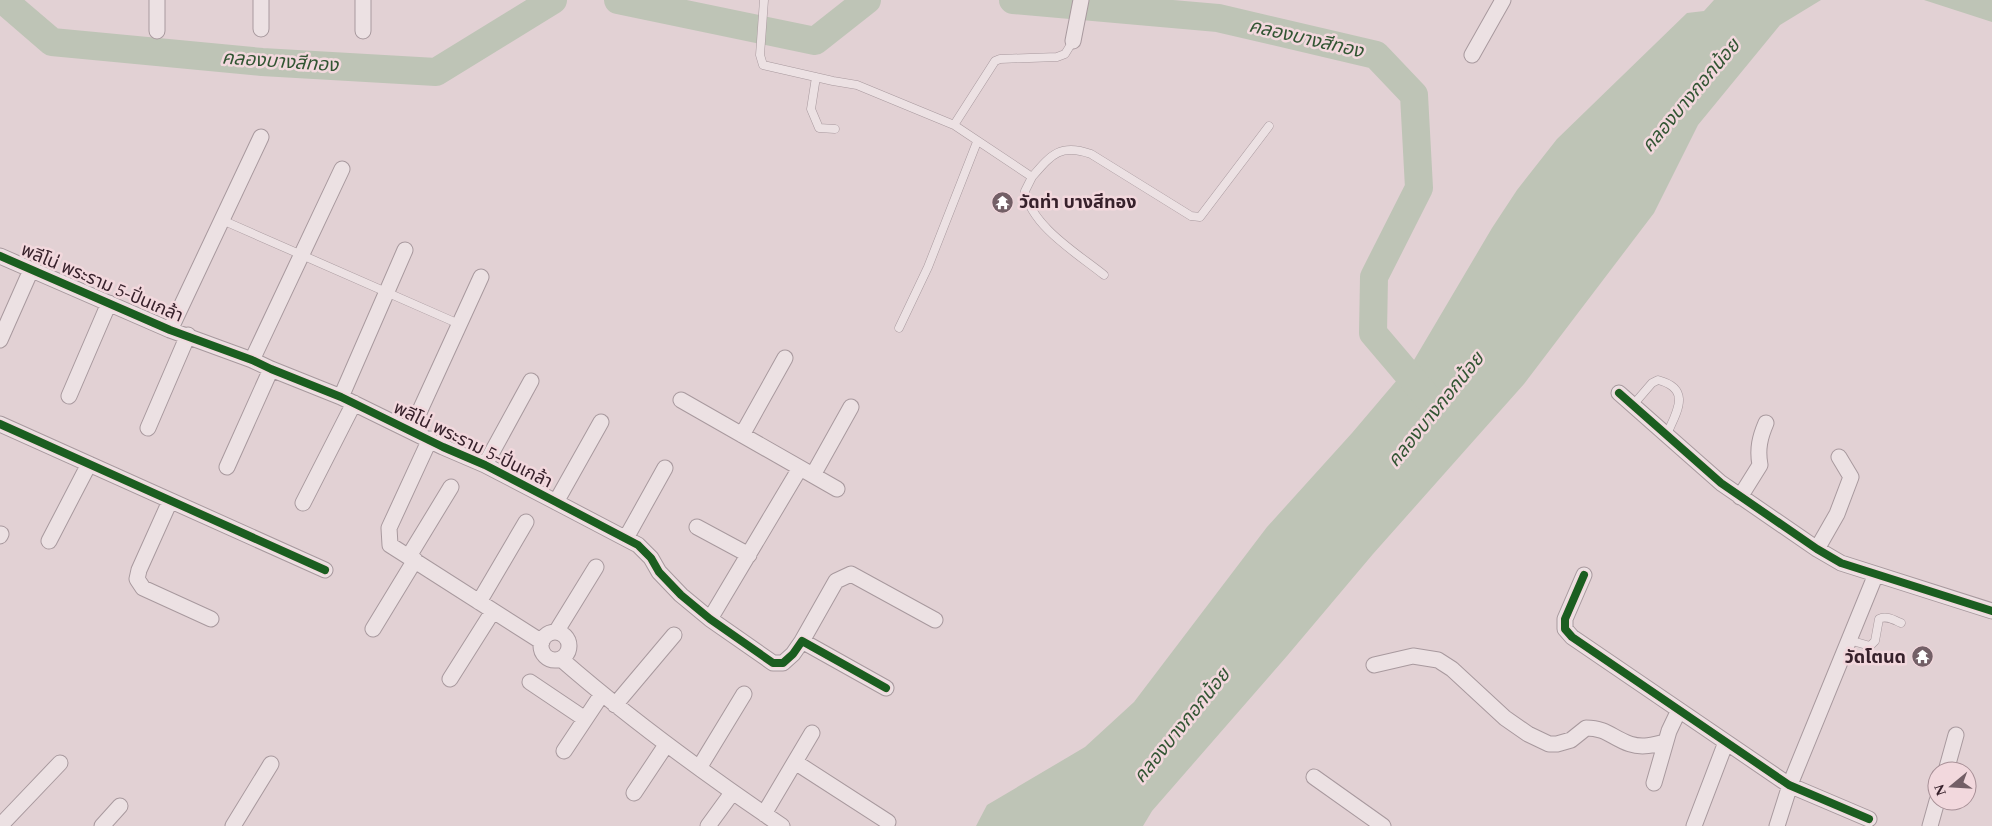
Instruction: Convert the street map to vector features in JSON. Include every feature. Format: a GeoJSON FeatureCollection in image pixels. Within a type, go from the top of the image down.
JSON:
{"type":"FeatureCollection","features":[{"type":"Feature","properties":{"kind":"street"},"geometry":{"type":"LineString","coordinates":[[157,0],[157,31]]}},
{"type":"Feature","properties":{"kind":"street"},"geometry":{"type":"LineString","coordinates":[[261,0],[261,29]]}},
{"type":"Feature","properties":{"kind":"street"},"geometry":{"type":"LineString","coordinates":[[363,0],[363,31]]}},
{"type":"Feature","properties":{"kind":"street"},"geometry":{"type":"LineString","coordinates":[[1074,35],[1081,0]]}},
{"type":"Feature","properties":{"kind":"street"},"geometry":{"type":"LineString","coordinates":[[1472,56],[1502,0]]}},
{"type":"Feature","properties":{"kind":"street"},"geometry":{"type":"LineString","coordinates":[[170,330],[261,137]]}},
{"type":"Feature","properties":{"kind":"street"},"geometry":{"type":"LineString","coordinates":[[252,360],[342,169]]}},
{"type":"Feature","properties":{"kind":"street"},"geometry":{"type":"LineString","coordinates":[[304,503],[347,400],[386,293],[405,250]]}},
{"type":"Feature","properties":{"kind":"street","name":"พลีโน่ พระราม 5-ปิ่นเกล้า"},"geometry":{"type":"LineString","coordinates":[[0,256],[170,330],[252,360],[347,400],[443,447],[486,465],[626,538],[638,545],[651,558],[659,572],[681,595],[710,619],[773,663],[784,663],[802,641]]}},
{"type":"Feature","properties":{"kind":"street"},"geometry":{"type":"LineString","coordinates":[[0,340],[31,270]]}},
{"type":"Feature","properties":{"kind":"street"},"geometry":{"type":"LineString","coordinates":[[411,430],[481,277]]}},
{"type":"Feature","properties":{"kind":"street"},"geometry":{"type":"LineString","coordinates":[[69,396],[109,304]]}},
{"type":"Feature","properties":{"kind":"street"},"geometry":{"type":"LineString","coordinates":[[148,428],[188,335]]}},
{"type":"Feature","properties":{"kind":"street"},"geometry":{"type":"LineString","coordinates":[[742,435],[784,358]]}},
{"type":"Feature","properties":{"kind":"street"},"geometry":{"type":"LineString","coordinates":[[227,466],[271,369]]}},
{"type":"Feature","properties":{"kind":"street"},"geometry":{"type":"LineString","coordinates":[[486,465],[531,381]]}},
{"type":"Feature","properties":{"kind":"street"},"geometry":{"type":"LineString","coordinates":[[1619,393],[1666,436],[1740,498],[1817,549],[1841,562],[1992,611]]}},
{"type":"Feature","properties":{"kind":"street"},"geometry":{"type":"LineString","coordinates":[[681,400],[837,489]]}},
{"type":"Feature","properties":{"kind":"street"},"geometry":{"type":"LineString","coordinates":[[710,619],[776,509],[807,471],[851,406]]}},
{"type":"Feature","properties":{"kind":"street"},"geometry":{"type":"LineString","coordinates":[[556,502],[602,422]]}},
{"type":"Feature","properties":{"kind":"street"},"geometry":{"type":"LineString","coordinates":[[1740,498],[1760,465],[1758,455],[1760,437],[1766,423]]}},
{"type":"Feature","properties":{"kind":"street"},"geometry":{"type":"LineString","coordinates":[[2,430],[89,464],[325,570]]}},
{"type":"Feature","properties":{"kind":"street"},"geometry":{"type":"LineString","coordinates":[[430,439],[389,528],[390,545],[542,642]]}},
{"type":"Feature","properties":{"kind":"street"},"geometry":{"type":"LineString","coordinates":[[1817,549],[1837,514],[1851,477],[1839,457]]}},
{"type":"Feature","properties":{"kind":"street"},"geometry":{"type":"LineString","coordinates":[[50,541],[89,464]]}},
{"type":"Feature","properties":{"kind":"street"},"geometry":{"type":"LineString","coordinates":[[626,538],[665,468]]}},
{"type":"Feature","properties":{"kind":"street"},"geometry":{"type":"LineString","coordinates":[[373,628],[451,487]]}},
{"type":"Feature","properties":{"kind":"street"},"geometry":{"type":"LineString","coordinates":[[170,501],[139,570],[137,579],[143,588],[211,619]]}},
{"type":"Feature","properties":{"kind":"street"},"geometry":{"type":"LineString","coordinates":[[479,602],[526,522]]}},
{"type":"Feature","properties":{"kind":"street"},"geometry":{"type":"LineString","coordinates":[[697,527],[749,555]]}},
{"type":"Feature","properties":{"kind":"street"},"geometry":{"type":"LineString","coordinates":[[556,632],[596,567]]}},
{"type":"Feature","properties":{"kind":"street"},"geometry":{"type":"LineString","coordinates":[[886,688],[802,641],[836,581],[851,574],[935,620]]}},
{"type":"Feature","properties":{"kind":"street"},"geometry":{"type":"LineString","coordinates":[[1777,826],[1789,785],[1876,574]]}},
{"type":"Feature","properties":{"kind":"street"},"geometry":{"type":"LineString","coordinates":[[1584,575],[1565,619],[1565,629],[1572,637],[1789,785],[1869,819]]}},
{"type":"Feature","properties":{"kind":"street"},"geometry":{"type":"LineString","coordinates":[[450,679],[493,611]]}},
{"type":"Feature","properties":{"kind":"street"},"geometry":{"type":"LineString","coordinates":[[556,632],[562,634],[569,644],[569,650],[561,660],[547,658],[542,651],[542,642],[550,633],[556,632]]}},
{"type":"Feature","properties":{"kind":"street"},"geometry":{"type":"LineString","coordinates":[[615,705],[674,635]]}},
{"type":"Feature","properties":{"kind":"street"},"geometry":{"type":"LineString","coordinates":[[1374,665],[1413,656],[1438,660],[1452,669],[1505,718],[1528,734],[1549,744],[1571,740],[1586,728],[1600,728],[1631,744],[1642,746],[1666,742]]}},
{"type":"Feature","properties":{"kind":"street"},"geometry":{"type":"LineString","coordinates":[[561,660],[666,745],[732,793],[782,826]]}},
{"type":"Feature","properties":{"kind":"street"},"geometry":{"type":"LineString","coordinates":[[530,682],[585,719]]}},
{"type":"Feature","properties":{"kind":"street"},"geometry":{"type":"LineString","coordinates":[[564,751],[602,694]]}},
{"type":"Feature","properties":{"kind":"street"},"geometry":{"type":"LineString","coordinates":[[699,768],[744,694]]}},
{"type":"Feature","properties":{"kind":"street"},"geometry":{"type":"LineString","coordinates":[[1654,782],[1666,742],[1679,710]]}},
{"type":"Feature","properties":{"kind":"street"},"geometry":{"type":"LineString","coordinates":[[764,814],[812,733]]}},
{"type":"Feature","properties":{"kind":"street"},"geometry":{"type":"LineString","coordinates":[[1949,761],[1956,736]]}},
{"type":"Feature","properties":{"kind":"street"},"geometry":{"type":"LineString","coordinates":[[1694,826],[1726,742]]}},
{"type":"Feature","properties":{"kind":"street"},"geometry":{"type":"LineString","coordinates":[[634,793],[666,745]]}},
{"type":"Feature","properties":{"kind":"street"},"geometry":{"type":"LineString","coordinates":[[795,762],[888,822]]}},
{"type":"Feature","properties":{"kind":"street"},"geometry":{"type":"LineString","coordinates":[[0,826],[60,763]]}},
{"type":"Feature","properties":{"kind":"street"},"geometry":{"type":"LineString","coordinates":[[233,826],[272,764]]}},
{"type":"Feature","properties":{"kind":"street"},"geometry":{"type":"LineString","coordinates":[[1314,776],[1384,826]]}},
{"type":"Feature","properties":{"kind":"street"},"geometry":{"type":"LineString","coordinates":[[708,826],[732,793]]}},
{"type":"Feature","properties":{"kind":"street"},"geometry":{"type":"LineString","coordinates":[[102,826],[120,806]]}},
{"type":"Feature","properties":{"kind":"street"},"geometry":{"type":"LineString","coordinates":[[1930,826],[1934,811]]}},
{"type":"Feature","properties":{"kind":"lane"},"geometry":{"type":"LineString","coordinates":[[764,0],[760,61],[766,66],[857,85],[954,125],[976,142],[1032,177]]}},
{"type":"Feature","properties":{"kind":"lane"},"geometry":{"type":"LineString","coordinates":[[954,125],[995,61],[1057,57],[1065,54],[1074,35]]}},
{"type":"Feature","properties":{"kind":"lane"},"geometry":{"type":"LineString","coordinates":[[816,77],[811,110],[819,128],[835,129]]}},
{"type":"Feature","properties":{"kind":"lane"},"geometry":{"type":"LineString","coordinates":[[1104,275],[1041,224],[1031,211],[1025,191],[1032,177],[1051,155],[1062,150],[1077,149],[1091,154],[1191,216],[1200,217],[1269,126]]}},
{"type":"Feature","properties":{"kind":"lane"},"geometry":{"type":"LineString","coordinates":[[899,328],[928,267],[976,142]]}},
{"type":"Feature","properties":{"kind":"lane"},"geometry":{"type":"LineString","coordinates":[[222,220],[460,324]]}},
{"type":"Feature","properties":{"kind":"lane"},"geometry":{"type":"LineString","coordinates":[[1633,405],[1652,383],[1658,380],[1667,382],[1678,392],[1680,404],[1666,436]]}},
{"type":"Feature","properties":{"kind":"lane"},"geometry":{"type":"LineString","coordinates":[[1849,640],[1870,646],[1875,640],[1879,619],[1882,617],[1889,618],[1901,623]]}},
{"type":"Feature","properties":{"kind":"water","name":"คลองบางกอกน้อย"},"geometry":{"type":"Polygon","coordinates":[[[1714,0],[1821,0],[1780,25],[1698,125],[1654,213],[1524,384],[1373,554],[1152,811],[1143,826],[976,826],[987,805],[1085,747],[1134,702],[1267,527],[1352,433],[1414,360],[1492,228],[1517,190],[1557,139],[1687,13],[1704,11],[1714,0]]]}},
{"type":"Feature","properties":{"kind":"water"},"geometry":{"type":"Polygon","coordinates":[[[1924,0],[1992,0],[1992,22],[1924,0]]]}},
{"type":"Feature","properties":{"kind":"waterway","name":"คลองบางสีทอง"},"geometry":{"type":"LineString","coordinates":[[3,0],[52,42],[262,62],[436,72],[553,0]]}},
{"type":"Feature","properties":{"kind":"waterway","name":"คลองบางสีทอง"},"geometry":{"type":"LineString","coordinates":[[618,0],[815,41],[867,0]]}},
{"type":"Feature","properties":{"kind":"waterway","name":"คลองบางสีทอง"},"geometry":{"type":"LineString","coordinates":[[1013,0],[1218,18],[1376,55],[1414,95],[1419,188],[1374,277],[1373,333],[1429,399]]}},
{"type":"Feature","properties":{"kind":"cycle path"},"geometry":{"type":"LineString","coordinates":[[0,256],[170,330],[252,360],[341,397],[443,447],[485,465],[638,545],[651,558],[659,572],[681,595],[710,619],[773,663],[783,663],[793,654],[802,641],[886,688]]}},
{"type":"Feature","properties":{"kind":"cycle path"},"geometry":{"type":"LineString","coordinates":[[1619,393],[1721,483],[1817,549],[1841,563],[1992,611]]}},
{"type":"Feature","properties":{"kind":"cycle path"},"geometry":{"type":"LineString","coordinates":[[0,424],[325,570]]}},
{"type":"Feature","properties":{"kind":"cycle path"},"geometry":{"type":"LineString","coordinates":[[1584,575],[1565,619],[1565,629],[1572,637],[1789,785],[1869,819]]}},
{"type":"Feature","properties":{"kind":"place","name":"วัดท่า บางสีทอง"},"geometry":{"type":"Point","coordinates":[1003,202]}},
{"type":"Feature","properties":{"kind":"place","name":"วัดโตนด"},"geometry":{"type":"Point","coordinates":[1922,657]}}]}
